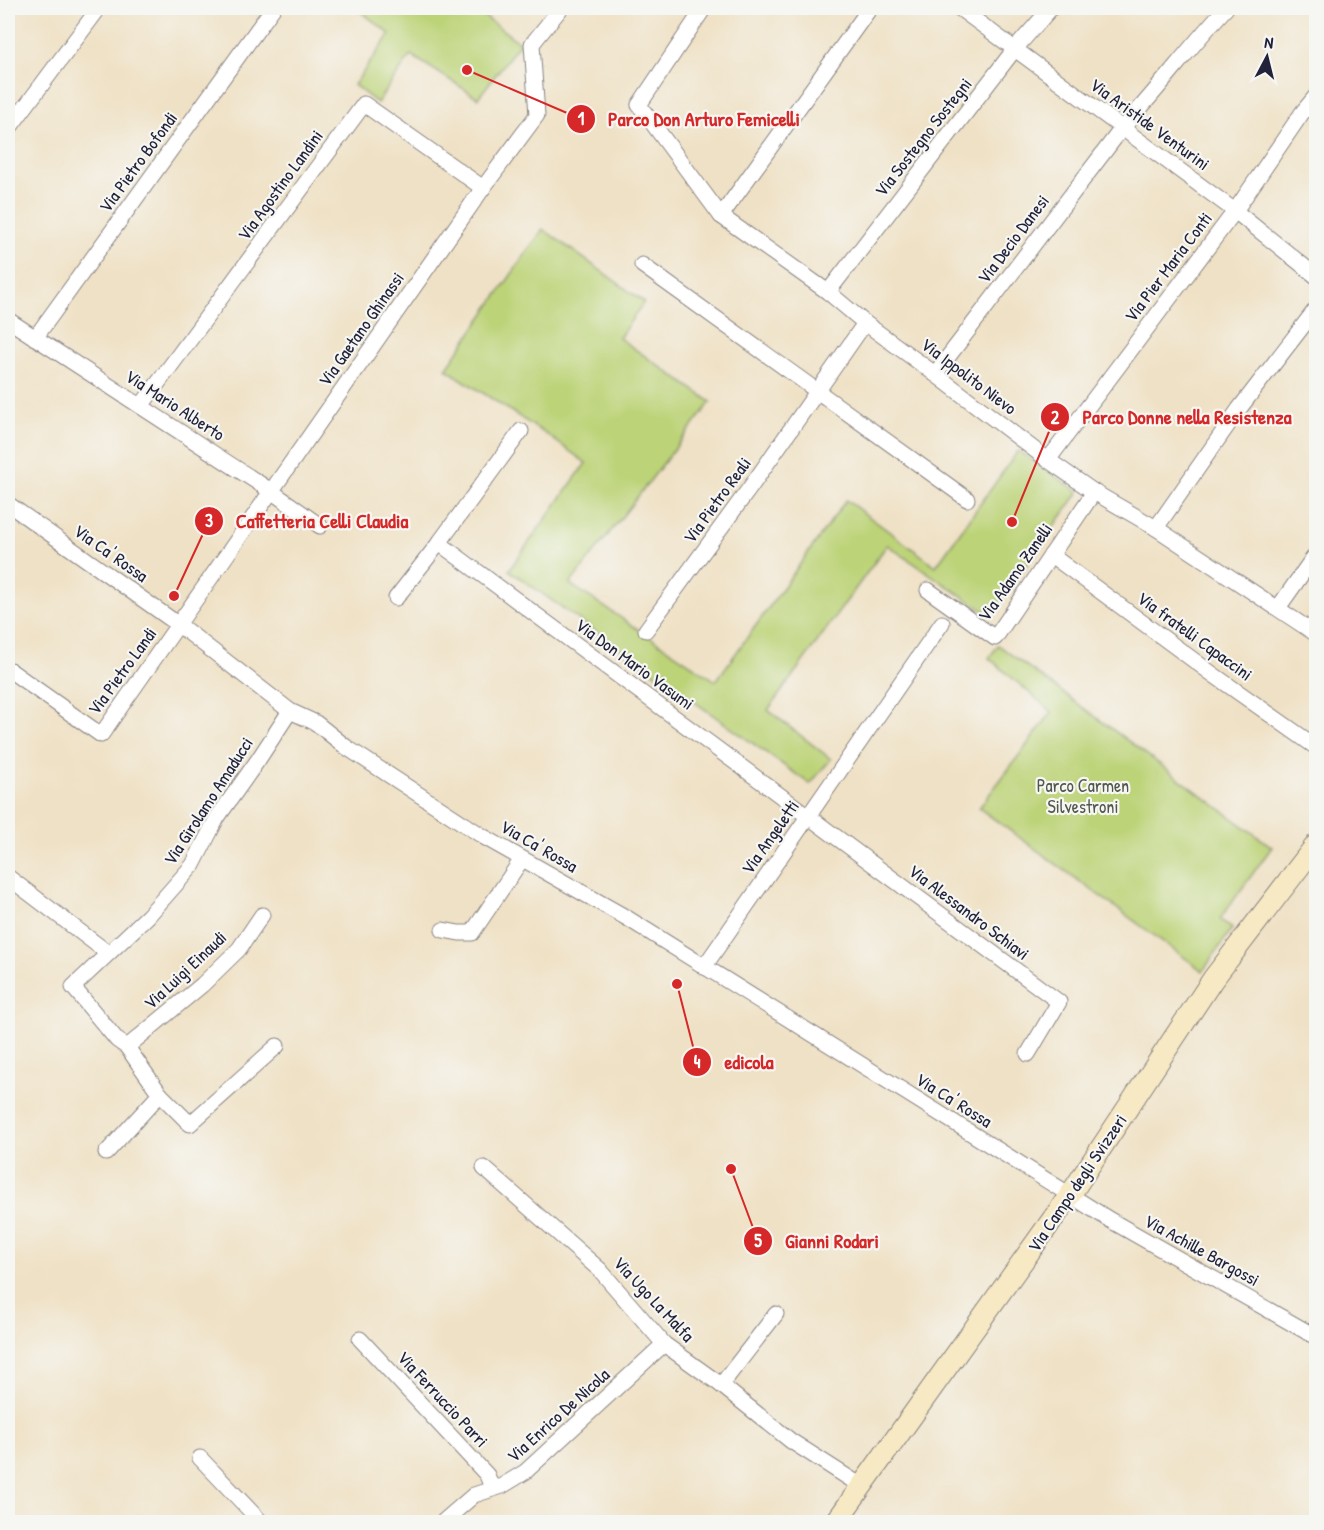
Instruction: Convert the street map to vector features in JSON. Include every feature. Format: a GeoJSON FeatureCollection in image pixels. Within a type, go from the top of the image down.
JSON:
{"type":"FeatureCollection","features":[{"type":"Feature","properties":{"kind":"main road","name":"Via Campo degli Svizzeri"},"geometry":{"type":"LineString","coordinates":[[836,1522],[1070,1195],[1213,979],[1317,844]]}},
{"type":"Feature","properties":{"kind":"street"},"geometry":{"type":"LineString","coordinates":[[8,130],[99,8]]}},
{"type":"Feature","properties":{"kind":"street","name":"Via Pietro Bofondi"},"geometry":{"type":"LineString","coordinates":[[35,338],[273,8]]}},
{"type":"Feature","properties":{"kind":"street","name":"Via Gaetano Ghinassi"},"geometry":{"type":"LineString","coordinates":[[179,625],[483,188],[537,115],[532,44],[561,8]]}},
{"type":"Feature","properties":{"kind":"street","name":"Via Ippolito Nievo"},"geometry":{"type":"LineString","coordinates":[[704,8],[639,105],[720,216],[828,292],[865,323],[1047,460],[1094,492],[1156,528],[1317,634]]}},
{"type":"Feature","properties":{"kind":"street"},"geometry":{"type":"LineString","coordinates":[[720,216],[870,8]]}},
{"type":"Feature","properties":{"kind":"street","name":"Via Aristide Venturini"},"geometry":{"type":"LineString","coordinates":[[959,8],[1123,127],[1317,276]]}},
{"type":"Feature","properties":{"kind":"street","name":"Via Sostegno Sostegni"},"geometry":{"type":"LineString","coordinates":[[828,292],[1014,50],[1051,8]]}},
{"type":"Feature","properties":{"kind":"street","name":"Via Decio Danesi"},"geometry":{"type":"LineString","coordinates":[[935,374],[1123,127],[1226,8]]}},
{"type":"Feature","properties":{"kind":"street","name":"Via Pier Maria Conti"},"geometry":{"type":"LineString","coordinates":[[1047,460],[1235,211],[1302,113],[1317,96]]}},
{"type":"Feature","properties":{"kind":"street","name":"Via Agostino Landini"},"geometry":{"type":"LineString","coordinates":[[141,406],[364,104],[483,188]]}},
{"type":"Feature","properties":{"kind":"street"},"geometry":{"type":"LineString","coordinates":[[642,265],[967,499]]}},
{"type":"Feature","properties":{"kind":"street"},"geometry":{"type":"LineString","coordinates":[[1156,528],[1239,409],[1317,309]]}},
{"type":"Feature","properties":{"kind":"street","name":"Via Mario Alberto"},"geometry":{"type":"LineString","coordinates":[[8,320],[271,491],[320,526]]}},
{"type":"Feature","properties":{"kind":"street","name":"Via Pietro Reali"},"geometry":{"type":"LineString","coordinates":[[646,630],[865,323]]}},
{"type":"Feature","properties":{"kind":"street"},"geometry":{"type":"LineString","coordinates":[[396,598],[521,431]]}},
{"type":"Feature","properties":{"kind":"street","name":"Via Adamo Zanelli"},"geometry":{"type":"LineString","coordinates":[[928,590],[995,638],[1094,492]]}},
{"type":"Feature","properties":{"kind":"street","name":"Via Ca' Rossa"},"geometry":{"type":"LineString","coordinates":[[8,504],[179,625],[290,711],[316,723],[345,747],[484,837],[627,918],[1070,1195]]}},
{"type":"Feature","properties":{"kind":"street","name":"Via Don Mario Vasumi"},"geometry":{"type":"LineString","coordinates":[[439,543],[808,816]]}},
{"type":"Feature","properties":{"kind":"street"},"geometry":{"type":"LineString","coordinates":[[1278,608],[1317,554]]}},
{"type":"Feature","properties":{"kind":"street","name":"Via fratelli Capaccini"},"geometry":{"type":"LineString","coordinates":[[1051,555],[1211,673],[1317,747]]}},
{"type":"Feature","properties":{"kind":"street","name":"Via Angeletti"},"geometry":{"type":"LineString","coordinates":[[704,967],[942,623]]}},
{"type":"Feature","properties":{"kind":"street","name":"Via Pietro Landi"},"geometry":{"type":"LineString","coordinates":[[8,669],[101,735],[179,625]]}},
{"type":"Feature","properties":{"kind":"street","name":"Via Girolamo Amaducci"},"geometry":{"type":"LineString","coordinates":[[276,1046],[190,1124],[160,1094],[128,1047],[117,1040],[73,987],[148,916],[193,865],[217,818],[290,711]]}},
{"type":"Feature","properties":{"kind":"street","name":"Via Alessandro Schiavi"},"geometry":{"type":"LineString","coordinates":[[808,816],[1059,1002],[1028,1053]]}},
{"type":"Feature","properties":{"kind":"street"},"geometry":{"type":"LineString","coordinates":[[443,930],[472,933],[522,859]]}},
{"type":"Feature","properties":{"kind":"street"},"geometry":{"type":"LineString","coordinates":[[8,877],[108,953]]}},
{"type":"Feature","properties":{"kind":"street","name":"Via Luigi Einaudi"},"geometry":{"type":"LineString","coordinates":[[128,1047],[202,985],[239,949],[262,915]]}},
{"type":"Feature","properties":{"kind":"street"},"geometry":{"type":"LineString","coordinates":[[106,1154],[160,1094]]}},
{"type":"Feature","properties":{"kind":"street","name":"Via Ugo La Malfa"},"geometry":{"type":"LineString","coordinates":[[484,1168],[600,1270],[664,1344],[721,1384],[791,1442],[863,1487]]}},
{"type":"Feature","properties":{"kind":"street","name":"Via Achille Bargossi"},"geometry":{"type":"LineString","coordinates":[[1070,1195],[1317,1337]]}},
{"type":"Feature","properties":{"kind":"street"},"geometry":{"type":"LineString","coordinates":[[721,1384],[776,1314]]}},
{"type":"Feature","properties":{"kind":"street","name":"Via Ferruccio Parri"},"geometry":{"type":"LineString","coordinates":[[360,1339],[487,1475],[492,1488]]}},
{"type":"Feature","properties":{"kind":"street","name":"Via Enrico De Nicola"},"geometry":{"type":"LineString","coordinates":[[443,1522],[474,1495],[502,1486],[525,1472],[664,1344]]}},
{"type":"Feature","properties":{"kind":"street"},"geometry":{"type":"LineString","coordinates":[[201,1458],[261,1522]]}},
{"type":"Feature","properties":{"kind":"green space"},"geometry":{"type":"Polygon","coordinates":[[[356,8],[473,8],[520,43],[478,98],[411,55],[377,103],[354,85],[390,34],[356,8]]]}},
{"type":"Feature","properties":{"kind":"green space"},"geometry":{"type":"Polygon","coordinates":[[[543,229],[644,302],[619,338],[711,402],[570,584],[716,681],[846,500],[936,566],[1018,451],[1079,492],[990,615],[887,545],[768,710],[831,759],[810,784],[509,570],[586,463],[446,369],[543,229]]]}},
{"type":"Feature","properties":{"kind":"green space","name":"Parco Carmen Silvestroni"},"geometry":{"type":"Polygon","coordinates":[[[998,645],[1272,847],[1220,919],[1232,929],[1203,971],[979,808],[1052,712],[989,658],[998,645]]]}},
{"type":"Feature","properties":{"kind":"place","name":"Parco Don Arturo Femicelli"},"geometry":{"type":"Point","coordinates":[467,70]}},
{"type":"Feature","properties":{"kind":"place","name":"Parco Donne nella Resistenza"},"geometry":{"type":"Point","coordinates":[1012,522]}},
{"type":"Feature","properties":{"kind":"place","name":"Caffetteria Celli Claudia"},"geometry":{"type":"Point","coordinates":[174,596]}},
{"type":"Feature","properties":{"kind":"place","name":"edicola"},"geometry":{"type":"Point","coordinates":[677,984]}},
{"type":"Feature","properties":{"kind":"place","name":"Gianni Rodari"},"geometry":{"type":"Point","coordinates":[731,1169]}}]}
